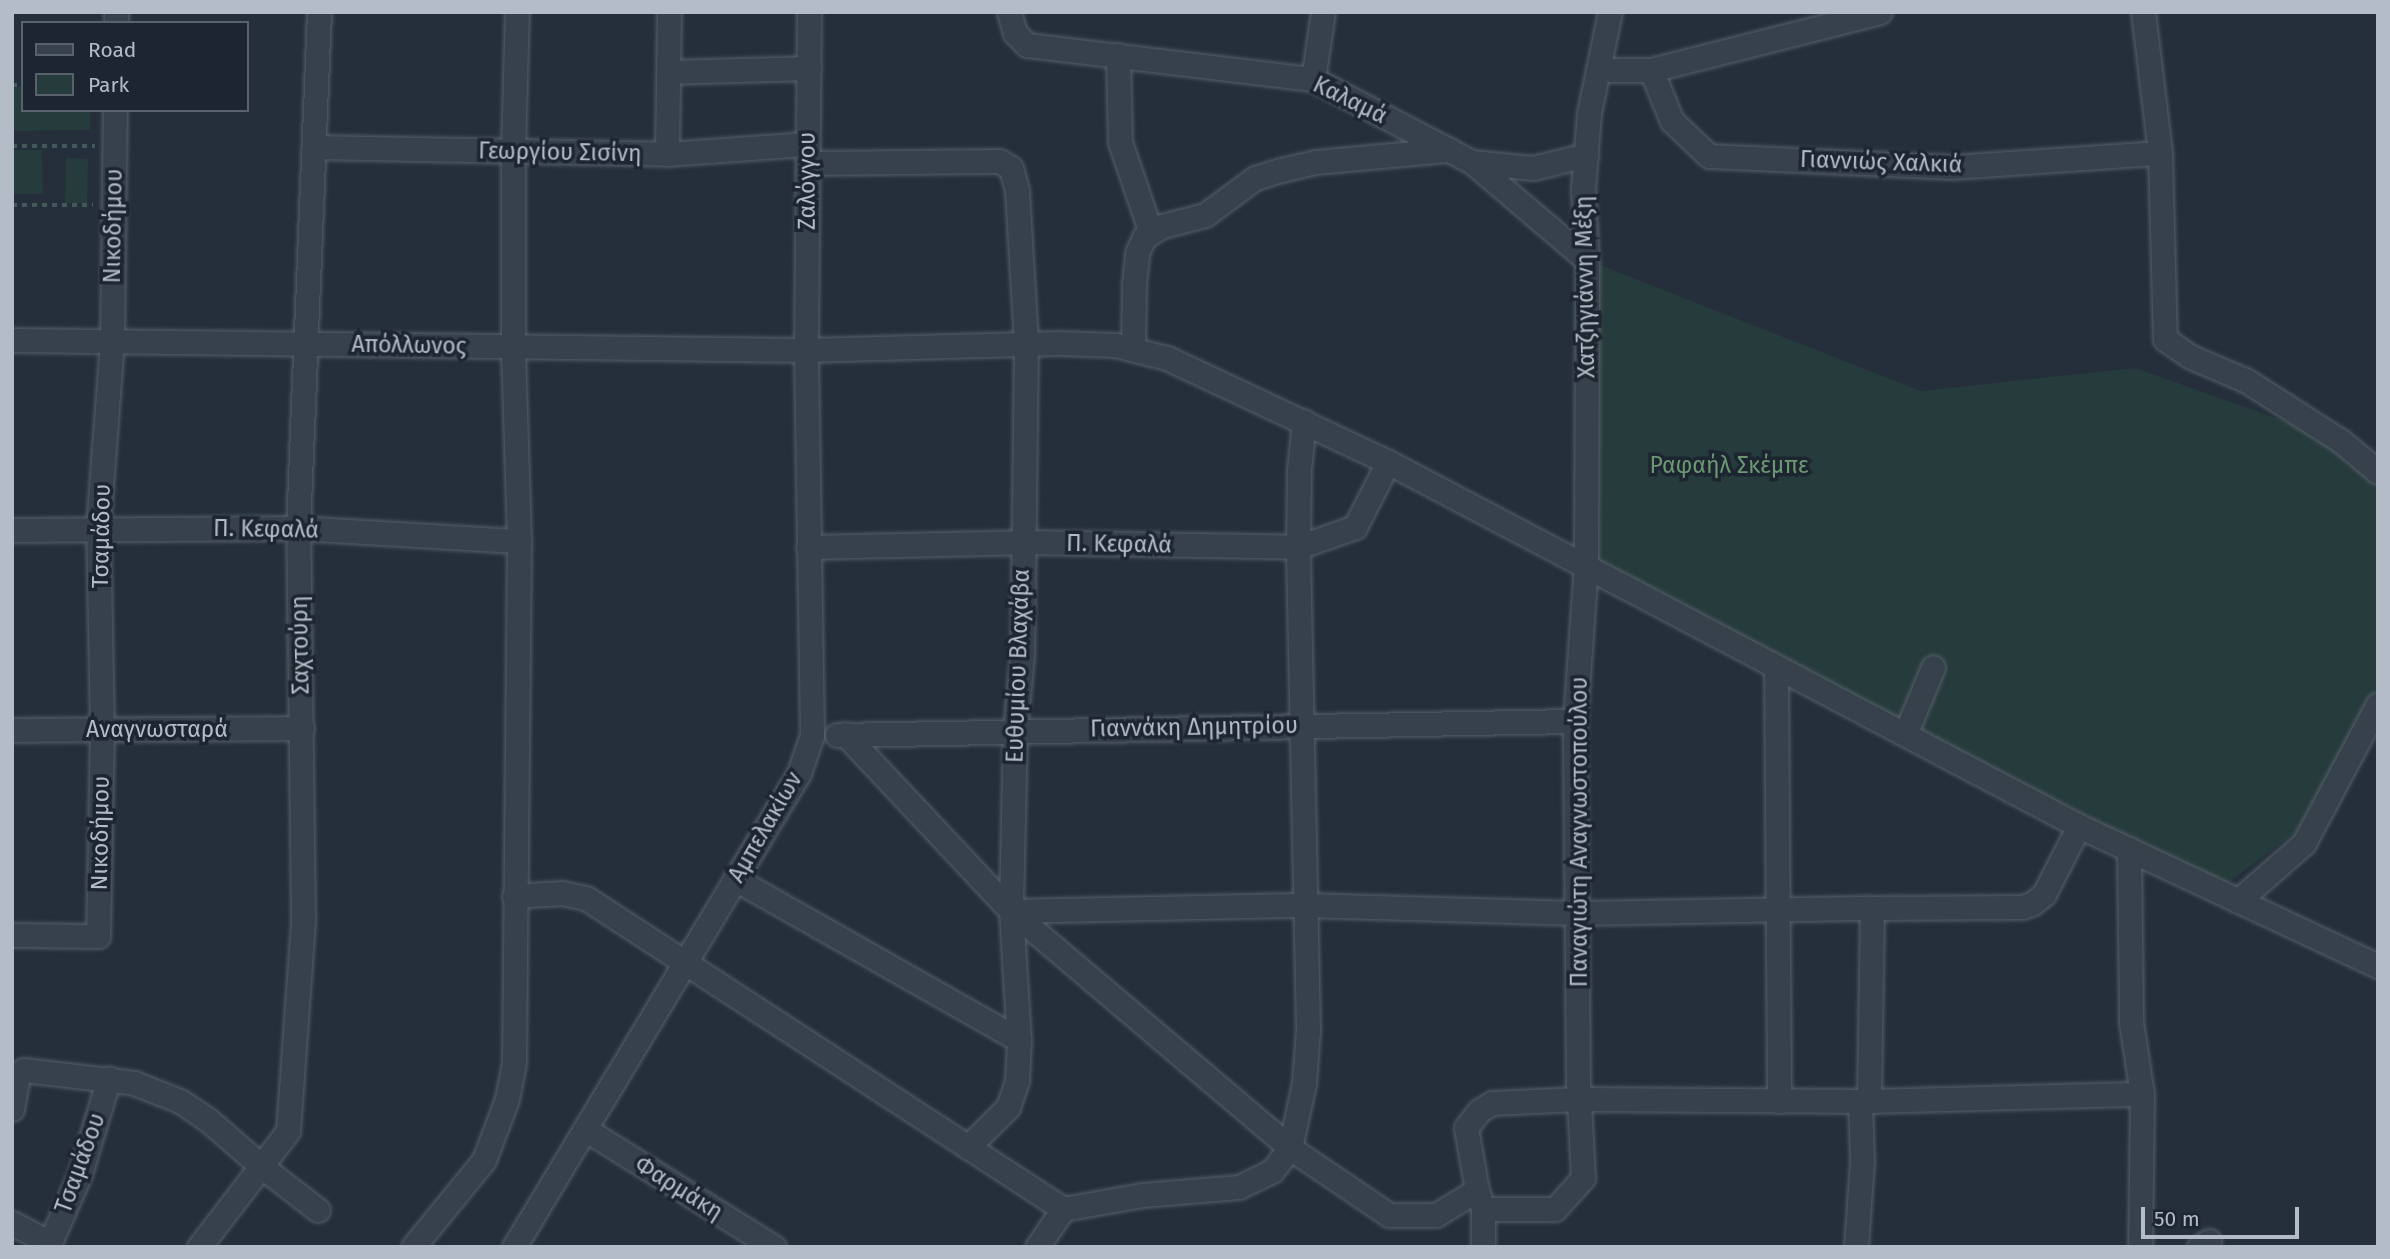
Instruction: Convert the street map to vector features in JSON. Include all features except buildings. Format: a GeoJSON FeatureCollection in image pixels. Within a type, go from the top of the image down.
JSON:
{"type":"FeatureCollection","features":[{"type":"Feature","properties":{"kind":"street","name":"Σαχτούρη"},"geometry":{"type":"LineString","coordinates":[[199,1247],[288,1131],[303,920],[298,528],[319,12]]}},
{"type":"Feature","properties":{"kind":"street"},"geometry":{"type":"LineString","coordinates":[[413,1247],[484,1160],[507,1099],[514,1062],[519,541],[513,347],[513,151],[517,12]]}},
{"type":"Feature","properties":{"kind":"street"},"geometry":{"type":"LineString","coordinates":[[667,154],[668,12]]}},
{"type":"Feature","properties":{"kind":"street","name":"Ζαλόγγου"},"geometry":{"type":"LineString","coordinates":[[806,350],[808,12]]}},
{"type":"Feature","properties":{"kind":"street","name":"Καλαμά"},"geometry":{"type":"LineString","coordinates":[[1009,12],[1015,33],[1027,45],[1313,79],[1472,162],[1587,260]]}},
{"type":"Feature","properties":{"kind":"street"},"geometry":{"type":"LineString","coordinates":[[1313,79],[1323,12]]}},
{"type":"Feature","properties":{"kind":"street","name":"Χατζηγιάννη Μέξη"},"geometry":{"type":"LineString","coordinates":[[1586,564],[1587,260],[1583,189],[1589,113],[1610,12]]}},
{"type":"Feature","properties":{"kind":"street"},"geometry":{"type":"LineString","coordinates":[[1599,70],[1651,70],[1880,12]]}},
{"type":"Feature","properties":{"kind":"street"},"geometry":{"type":"LineString","coordinates":[[2143,12],[2160,153],[2165,338],[2189,356],[2247,381],[2341,441],[2378,472]]}},
{"type":"Feature","properties":{"kind":"street"},"geometry":{"type":"LineString","coordinates":[[1118,55],[1120,142],[1151,233]]}},
{"type":"Feature","properties":{"kind":"street"},"geometry":{"type":"LineString","coordinates":[[669,72],[809,68]]}},
{"type":"Feature","properties":{"kind":"street","name":"Γιαννιώς Χαλκιά"},"geometry":{"type":"LineString","coordinates":[[1651,70],[1672,121],[1709,156],[1952,167],[2160,153]]}},
{"type":"Feature","properties":{"kind":"street","name":"Νικοδήμου"},"geometry":{"type":"LineString","coordinates":[[112,342],[115,112]]}},
{"type":"Feature","properties":{"kind":"street","name":"Γεωργίου Σισίνη"},"geometry":{"type":"LineString","coordinates":[[314,147],[667,154],[807,153],[991,161],[1011,168]]}},
{"type":"Feature","properties":{"kind":"street"},"geometry":{"type":"LineString","coordinates":[[1133,349],[1137,253],[1144,237],[1162,226],[1205,215],[1255,178],[1281,170],[1316,162],[1449,150]]}},
{"type":"Feature","properties":{"kind":"street"},"geometry":{"type":"LineString","coordinates":[[1472,162],[1533,168],[1586,155]]}},
{"type":"Feature","properties":{"kind":"street","name":"Ευθυμίου Βλαχάβα"},"geometry":{"type":"LineString","coordinates":[[968,1147],[1008,1107],[1017,1081],[1019,1040],[1011,911],[1015,730],[1022,656],[1026,343],[1017,191],[1011,168]]}},
{"type":"Feature","properties":{"kind":"street","name":"Απόλλωνος"},"geometry":{"type":"LineString","coordinates":[[12,340],[806,350],[1026,343],[1115,345],[1133,349],[1167,358],[1388,462],[2080,825],[2378,965]]}},
{"type":"Feature","properties":{"kind":"street","name":"Τσαμάδου"},"geometry":{"type":"LineString","coordinates":[[102,730],[98,527],[112,342]]}},
{"type":"Feature","properties":{"kind":"street","name":"Αμπελακίων"},"geometry":{"type":"LineString","coordinates":[[514,1247],[799,773],[812,735],[806,350]]}},
{"type":"Feature","properties":{"kind":"street"},"geometry":{"type":"LineString","coordinates":[[514,896],[562,893],[586,898],[1063,1209],[1142,1195],[1239,1187],[1272,1171],[1290,1147],[1304,1083],[1308,1030],[1298,547],[1298,470],[1304,421]]}},
{"type":"Feature","properties":{"kind":"street","name":"Π. Κεφαλά"},"geometry":{"type":"LineString","coordinates":[[808,547],[1022,542],[1298,547],[1355,527],[1388,462]]}},
{"type":"Feature","properties":{"kind":"street","name":"Π. Κεφαλά"},"geometry":{"type":"LineString","coordinates":[[12,530],[98,527],[298,528],[519,541]]}},
{"type":"Feature","properties":{"kind":"street","name":"Παναγιώτη Αναγνωστοπούλου"},"geometry":{"type":"LineString","coordinates":[[1578,1099],[1575,721],[1586,564]]}},
{"type":"Feature","properties":{"kind":"street"},"geometry":{"type":"LineString","coordinates":[[1776,667],[1779,1101]]}},
{"type":"Feature","properties":{"kind":"street"},"geometry":{"type":"LineString","coordinates":[[1906,732],[1933,667]]}},
{"type":"Feature","properties":{"kind":"street"},"geometry":{"type":"LineString","coordinates":[[2238,901],[2304,843],[2378,704]]}},
{"type":"Feature","properties":{"kind":"street","name":"Γιαννάκη Δημητρίου"},"geometry":{"type":"LineString","coordinates":[[812,735],[1575,721]]}},
{"type":"Feature","properties":{"kind":"street","name":"Αναγνωσταρά"},"geometry":{"type":"LineString","coordinates":[[12,730],[302,728]]}},
{"type":"Feature","properties":{"kind":"street","name":"Νικοδήμου"},"geometry":{"type":"LineString","coordinates":[[12,935],[98,936],[102,730]]}},
{"type":"Feature","properties":{"kind":"street"},"geometry":{"type":"LineString","coordinates":[[845,734],[1011,911],[1290,1147],[1340,1185],[1389,1215],[1436,1214],[1480,1200],[1555,1209],[1583,1178],[1578,1099]]}},
{"type":"Feature","properties":{"kind":"street"},"geometry":{"type":"LineString","coordinates":[[1011,911],[1305,905],[1578,913],[2022,907],[2032,904],[2045,894],[2080,825]]}},
{"type":"Feature","properties":{"kind":"street"},"geometry":{"type":"LineString","coordinates":[[2129,849],[2132,1022],[2143,1094],[2140,1247]]}},
{"type":"Feature","properties":{"kind":"street"},"geometry":{"type":"LineString","coordinates":[[735,879],[1019,1040]]}},
{"type":"Feature","properties":{"kind":"street"},"geometry":{"type":"LineString","coordinates":[[1856,1247],[1865,1101],[1872,908]]}},
{"type":"Feature","properties":{"kind":"street"},"geometry":{"type":"LineString","coordinates":[[12,1109],[20,1071],[109,1078],[134,1083],[180,1101],[207,1119],[261,1167],[318,1210]]}},
{"type":"Feature","properties":{"kind":"street","name":"Τσαμάδου"},"geometry":{"type":"LineString","coordinates":[[49,1245],[80,1174],[109,1078]]}},
{"type":"Feature","properties":{"kind":"street"},"geometry":{"type":"LineString","coordinates":[[1483,1247],[1480,1200],[1466,1128],[1479,1111],[1492,1103],[1578,1099],[1865,1101],[2143,1094]]}},
{"type":"Feature","properties":{"kind":"street","name":"Φαρμάκη"},"geometry":{"type":"LineString","coordinates":[[585,1129],[774,1247]]}},
{"type":"Feature","properties":{"kind":"street"},"geometry":{"type":"LineString","coordinates":[[1037,1247],[1063,1209]]}},
{"type":"Feature","properties":{"kind":"street"},"geometry":{"type":"LineString","coordinates":[[12,1223],[49,1245]]}},
{"type":"Feature","properties":{"kind":"path"},"geometry":{"type":"LineString","coordinates":[[12,146],[114,146]]}},
{"type":"Feature","properties":{"kind":"path"},"geometry":{"type":"LineString","coordinates":[[12,205],[113,205]]}},
{"type":"Feature","properties":{"kind":"green space"},"geometry":{"type":"Polygon","coordinates":[[[12,86],[21,87],[21,112],[90,112],[90,130],[12,131],[12,86]]]}},
{"type":"Feature","properties":{"kind":"green space"},"geometry":{"type":"Polygon","coordinates":[[[12,150],[42,150],[43,194],[12,194],[12,150]]]}},
{"type":"Feature","properties":{"kind":"green space"},"geometry":{"type":"Polygon","coordinates":[[[66,158],[88,159],[87,203],[65,203],[66,158]]]}},
{"type":"Feature","properties":{"kind":"green space","name":"Ραφαήλ Σκέμπε"},"geometry":{"type":"Polygon","coordinates":[[[1587,260],[1921,391],[2135,368],[2378,454],[2378,692],[2303,827],[2217,891],[1586,564],[1587,260]]]}}]}
